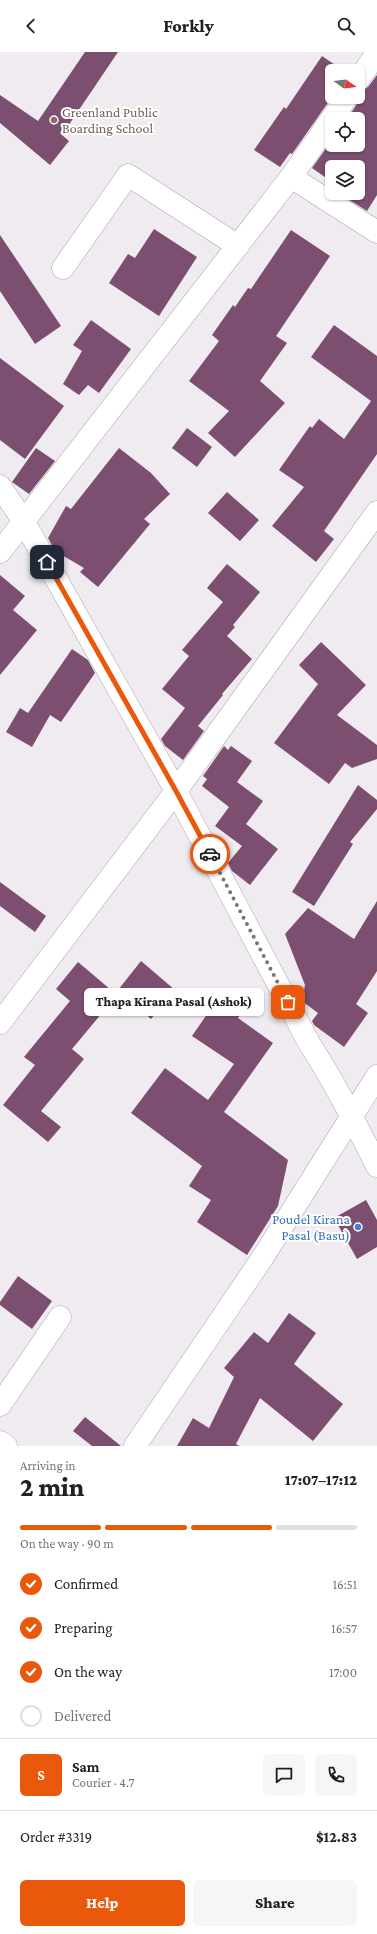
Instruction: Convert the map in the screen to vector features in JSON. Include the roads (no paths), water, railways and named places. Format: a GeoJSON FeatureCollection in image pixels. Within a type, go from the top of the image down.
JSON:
{"type":"FeatureCollection","features":[{"type":"Feature","properties":{"kind":"street"},"geometry":{"type":"LineString","coordinates":[[365,70],[377,53]]}},
{"type":"Feature","properties":{"kind":"street"},"geometry":{"type":"LineString","coordinates":[[0,552],[291,178],[342,104]]}},
{"type":"Feature","properties":{"kind":"street"},"geometry":{"type":"LineString","coordinates":[[63,268],[128,175],[238,246]]}},
{"type":"Feature","properties":{"kind":"street"},"geometry":{"type":"LineString","coordinates":[[291,178],[377,232]]}},
{"type":"Feature","properties":{"kind":"street"},"geometry":{"type":"LineString","coordinates":[[0,486],[24,522],[176,791],[309,1043],[330,1074],[352,1115],[377,1166]]}},
{"type":"Feature","properties":{"kind":"street"},"geometry":{"type":"LineString","coordinates":[[0,1024],[176,791],[377,512]]}},
{"type":"Feature","properties":{"kind":"street"},"geometry":{"type":"LineString","coordinates":[[135,1446],[258,1263],[377,1076]]}},
{"type":"Feature","properties":{"kind":"street"},"geometry":{"type":"LineString","coordinates":[[0,1405],[60,1316]]}},
{"type":"Feature","properties":{"kind":"street"},"geometry":{"type":"LineString","coordinates":[[0,1442],[6,1446]]}},
{"type":"Feature","properties":{"kind":"place","name":"Greenland Public Boarding School"},"geometry":{"type":"Point","coordinates":[54,120]}},
{"type":"Feature","properties":{"kind":"place","name":"Thapa Kirana Pasal (Ashok)"},"geometry":{"type":"Point","coordinates":[288,1002]}},
{"type":"Feature","properties":{"kind":"place","name":"Poudel Kirana Pasal (Basu)"},"geometry":{"type":"Point","coordinates":[358,1227]}}]}
